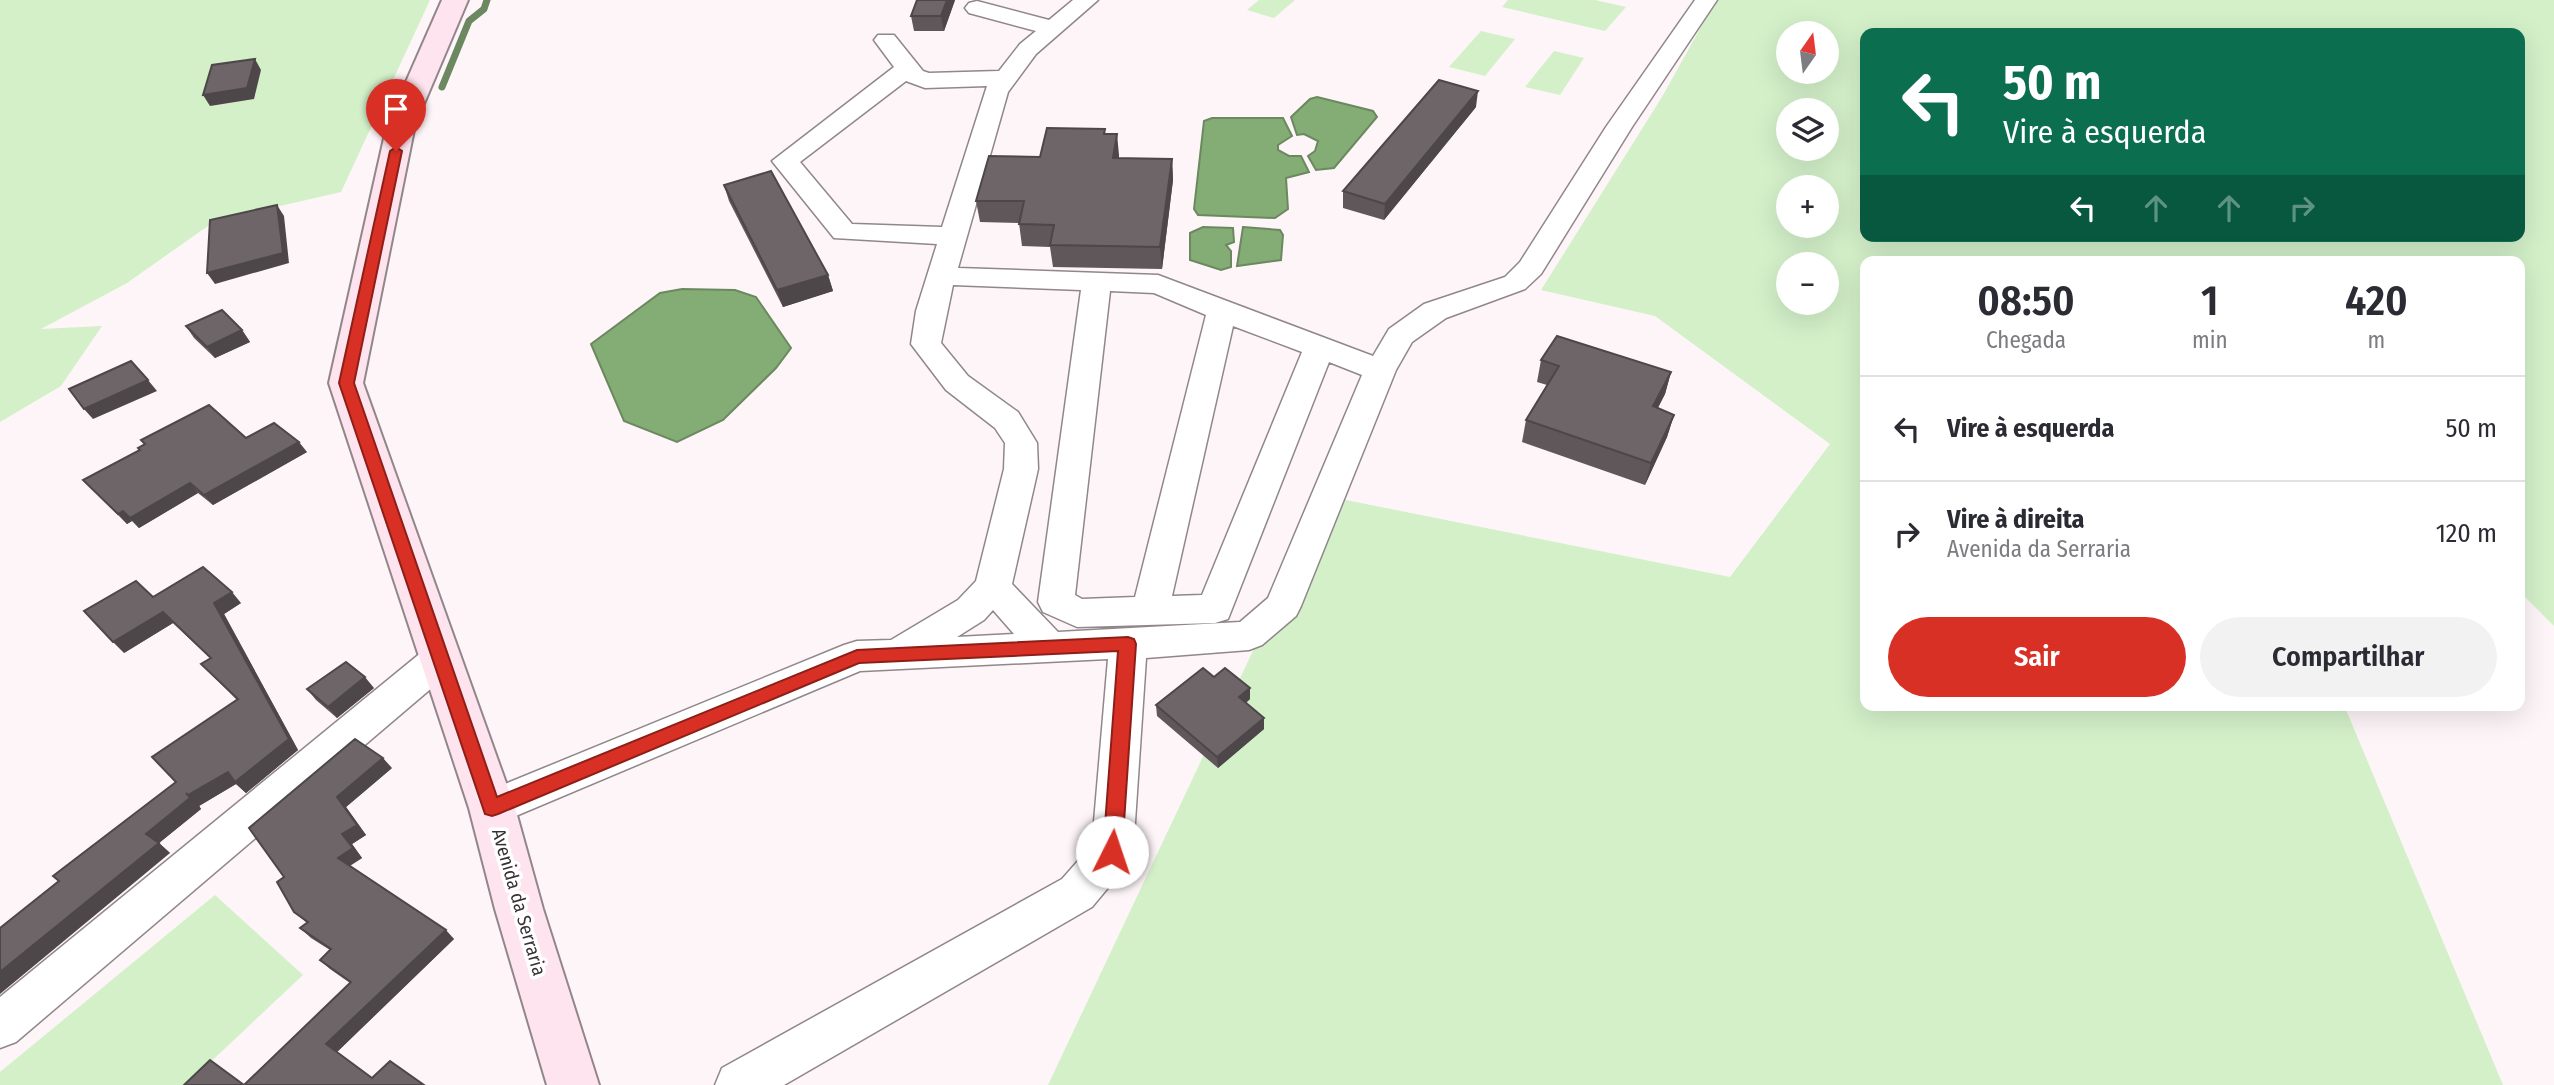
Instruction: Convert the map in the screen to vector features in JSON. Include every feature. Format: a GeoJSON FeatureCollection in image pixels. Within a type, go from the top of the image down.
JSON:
{"type":"FeatureCollection","features":[{"type":"Feature","properties":{"kind":"main road","name":"Avenida da Serraria"},"geometry":{"type":"LineString","coordinates":[[455,0],[401,125],[346,383],[492,808],[519,909],[573,1085]]}},
{"type":"Feature","properties":{"kind":"street"},"geometry":{"type":"LineString","coordinates":[[897,654],[971,610],[993,587],[1021,469],[1021,443],[1007,420],[957,383],[926,344],[931,311],[996,91],[1028,48],[1087,0]]}},
{"type":"Feature","properties":{"kind":"street"},"geometry":{"type":"LineString","coordinates":[[1097,281],[1056,602],[1077,613],[1139,627],[1249,635],[1283,606],[1380,370],[1400,336],[1435,311],[1515,283],[1531,268],[1619,127],[1706,0]]}},
{"type":"Feature","properties":{"kind":"street"},"geometry":{"type":"LineString","coordinates":[[976,8],[1052,29]]}},
{"type":"Feature","properties":{"kind":"street"},"geometry":{"type":"LineString","coordinates":[[886,40],[914,76],[925,81],[1005,78]]}},
{"type":"Feature","properties":{"kind":"street"},"geometry":{"type":"LineString","coordinates":[[908,68],[785,161],[844,232],[953,236]]}},
{"type":"Feature","properties":{"kind":"street"},"geometry":{"type":"LineString","coordinates":[[942,276],[1158,284],[1380,370]]}},
{"type":"Feature","properties":{"kind":"street"},"geometry":{"type":"LineString","coordinates":[[739,1085],[1077,893],[1112,852],[1139,627],[1222,310]]}},
{"type":"Feature","properties":{"kind":"street"},"geometry":{"type":"LineString","coordinates":[[492,808],[857,656],[1049,647],[1215,609],[1318,348]]}},
{"type":"Feature","properties":{"kind":"street"},"geometry":{"type":"LineString","coordinates":[[993,587],[1049,647]]}},
{"type":"Feature","properties":{"kind":"street"},"geometry":{"type":"LineString","coordinates":[[0,1026],[441,658]]}},
{"type":"Feature","properties":{"kind":"shaded area"},"geometry":{"type":"Polygon","coordinates":[[[0,0],[430,0],[341,192],[215,221],[127,283],[41,329],[102,326],[61,386],[0,422],[0,0]]]}},
{"type":"Feature","properties":{"kind":"shaded area"},"geometry":{"type":"Polygon","coordinates":[[[1259,0],[1295,0],[1274,18],[1247,10],[1259,0]]]}},
{"type":"Feature","properties":{"kind":"shaded area"},"geometry":{"type":"Polygon","coordinates":[[[1508,0],[1595,0],[1626,7],[1605,31],[1502,7],[1508,0]]]}},
{"type":"Feature","properties":{"kind":"shaded area"},"geometry":{"type":"Polygon","coordinates":[[[1716,0],[2554,0],[2554,626],[2525,597],[2525,256],[1860,256],[1860,711],[2347,711],[2503,1085],[1048,1085],[1326,496],[1730,577],[1830,444],[1655,316],[1541,290],[1662,97],[1716,0]]]}},
{"type":"Feature","properties":{"kind":"shaded area"},"geometry":{"type":"Polygon","coordinates":[[[1481,31],[1515,39],[1485,76],[1449,67],[1481,31]]]}},
{"type":"Feature","properties":{"kind":"shaded area"},"geometry":{"type":"Polygon","coordinates":[[[1554,51],[1584,58],[1560,95],[1525,87],[1554,51]]]}},
{"type":"Feature","properties":{"kind":"shaded area"},"geometry":{"type":"Polygon","coordinates":[[[1317,97],[1373,111],[1377,117],[1334,168],[1316,170],[1308,156],[1315,151],[1318,141],[1304,134],[1297,135],[1291,117],[1310,99],[1317,97]]]}},
{"type":"Feature","properties":{"kind":"shaded area"},"geometry":{"type":"Polygon","coordinates":[[[1212,118],[1283,118],[1292,136],[1278,145],[1278,150],[1289,156],[1301,156],[1309,172],[1286,178],[1288,209],[1275,218],[1198,215],[1194,209],[1204,121],[1212,118]]]}},
{"type":"Feature","properties":{"kind":"shaded area"},"geometry":{"type":"Polygon","coordinates":[[[1203,227],[1233,228],[1234,242],[1226,245],[1231,251],[1231,267],[1221,270],[1190,260],[1190,233],[1203,227]]]}},
{"type":"Feature","properties":{"kind":"shaded area"},"geometry":{"type":"Polygon","coordinates":[[[1243,227],[1280,230],[1283,235],[1281,260],[1237,266],[1243,227]]]}},
{"type":"Feature","properties":{"kind":"shaded area"},"geometry":{"type":"Polygon","coordinates":[[[682,289],[735,290],[756,297],[791,348],[776,368],[723,420],[677,442],[624,421],[591,344],[660,293],[682,289]]]}},
{"type":"Feature","properties":{"kind":"shaded area"},"geometry":{"type":"Polygon","coordinates":[[[215,895],[303,975],[186,1085],[0,1085],[0,1072],[215,895]]]}},
{"type":"Feature","properties":{"kind":"building"},"geometry":{"type":"Polygon","coordinates":[[[917,0],[947,0],[941,16],[911,16],[917,0]]]}},
{"type":"Feature","properties":{"kind":"building"},"geometry":{"type":"Polygon","coordinates":[[[255,59],[247,88],[203,95],[212,65],[255,59]]]}},
{"type":"Feature","properties":{"kind":"building"},"geometry":{"type":"Polygon","coordinates":[[[1439,80],[1478,91],[1385,204],[1343,191],[1439,80]]]}},
{"type":"Feature","properties":{"kind":"building"},"geometry":{"type":"Polygon","coordinates":[[[1047,128],[1105,129],[1104,134],[1117,134],[1113,158],[1172,159],[1160,247],[1050,245],[1054,225],[1019,224],[1024,201],[976,201],[989,156],[1040,157],[1047,128]]]}},
{"type":"Feature","properties":{"kind":"building"},"geometry":{"type":"Polygon","coordinates":[[[771,171],[828,275],[777,290],[724,185],[771,171]]]}},
{"type":"Feature","properties":{"kind":"building"},"geometry":{"type":"Polygon","coordinates":[[[277,205],[283,253],[207,273],[210,220],[277,205]]]}},
{"type":"Feature","properties":{"kind":"building"},"geometry":{"type":"Polygon","coordinates":[[[222,310],[242,330],[207,347],[186,326],[222,310]]]}},
{"type":"Feature","properties":{"kind":"building"},"geometry":{"type":"Polygon","coordinates":[[[1557,336],[1671,372],[1653,406],[1674,415],[1651,463],[1526,420],[1559,366],[1541,360],[1557,336]]]}},
{"type":"Feature","properties":{"kind":"building"},"geometry":{"type":"Polygon","coordinates":[[[131,361],[148,380],[84,409],[69,389],[131,361]]]}},
{"type":"Feature","properties":{"kind":"building"},"geometry":{"type":"Polygon","coordinates":[[[209,405],[246,438],[274,423],[299,442],[204,495],[190,483],[130,518],[123,511],[118,514],[83,480],[140,450],[138,448],[145,444],[141,440],[209,405]]]}},
{"type":"Feature","properties":{"kind":"building"},"geometry":{"type":"Polygon","coordinates":[[[203,567],[232,592],[214,603],[289,739],[235,782],[228,772],[188,795],[186,793],[190,798],[146,834],[159,843],[0,972],[0,928],[59,881],[53,876],[176,782],[152,757],[238,699],[201,664],[211,658],[163,612],[113,642],[84,611],[136,581],[153,597],[203,567]]]}},
{"type":"Feature","properties":{"kind":"building"},"geometry":{"type":"Polygon","coordinates":[[[346,662],[365,677],[328,707],[307,689],[346,662]]]}},
{"type":"Feature","properties":{"kind":"building"},"geometry":{"type":"Polygon","coordinates":[[[1203,668],[1214,677],[1225,668],[1250,688],[1239,697],[1264,718],[1217,757],[1156,705],[1203,668]]]}},
{"type":"Feature","properties":{"kind":"building"},"geometry":{"type":"Polygon","coordinates":[[[355,739],[383,758],[337,797],[357,825],[342,834],[353,848],[338,858],[446,930],[326,1044],[372,1078],[390,1061],[424,1085],[244,1085],[351,982],[320,960],[331,949],[300,928],[308,922],[294,912],[277,882],[284,877],[249,828],[355,739]]]}},
{"type":"Feature","properties":{"kind":"building"},"geometry":{"type":"Polygon","coordinates":[[[210,1060],[244,1085],[184,1085],[210,1060]]]}},
{"type":"Feature","properties":{"kind":"waterway"},"geometry":{"type":"LineString","coordinates":[[442,87],[469,21],[484,9],[487,0]]}},
{"type":"Feature","properties":{"kind":"route"},"geometry":{"type":"LineString","coordinates":[[396,151],[346,383],[492,808],[857,656],[1128,644],[1112,852]]}}]}
